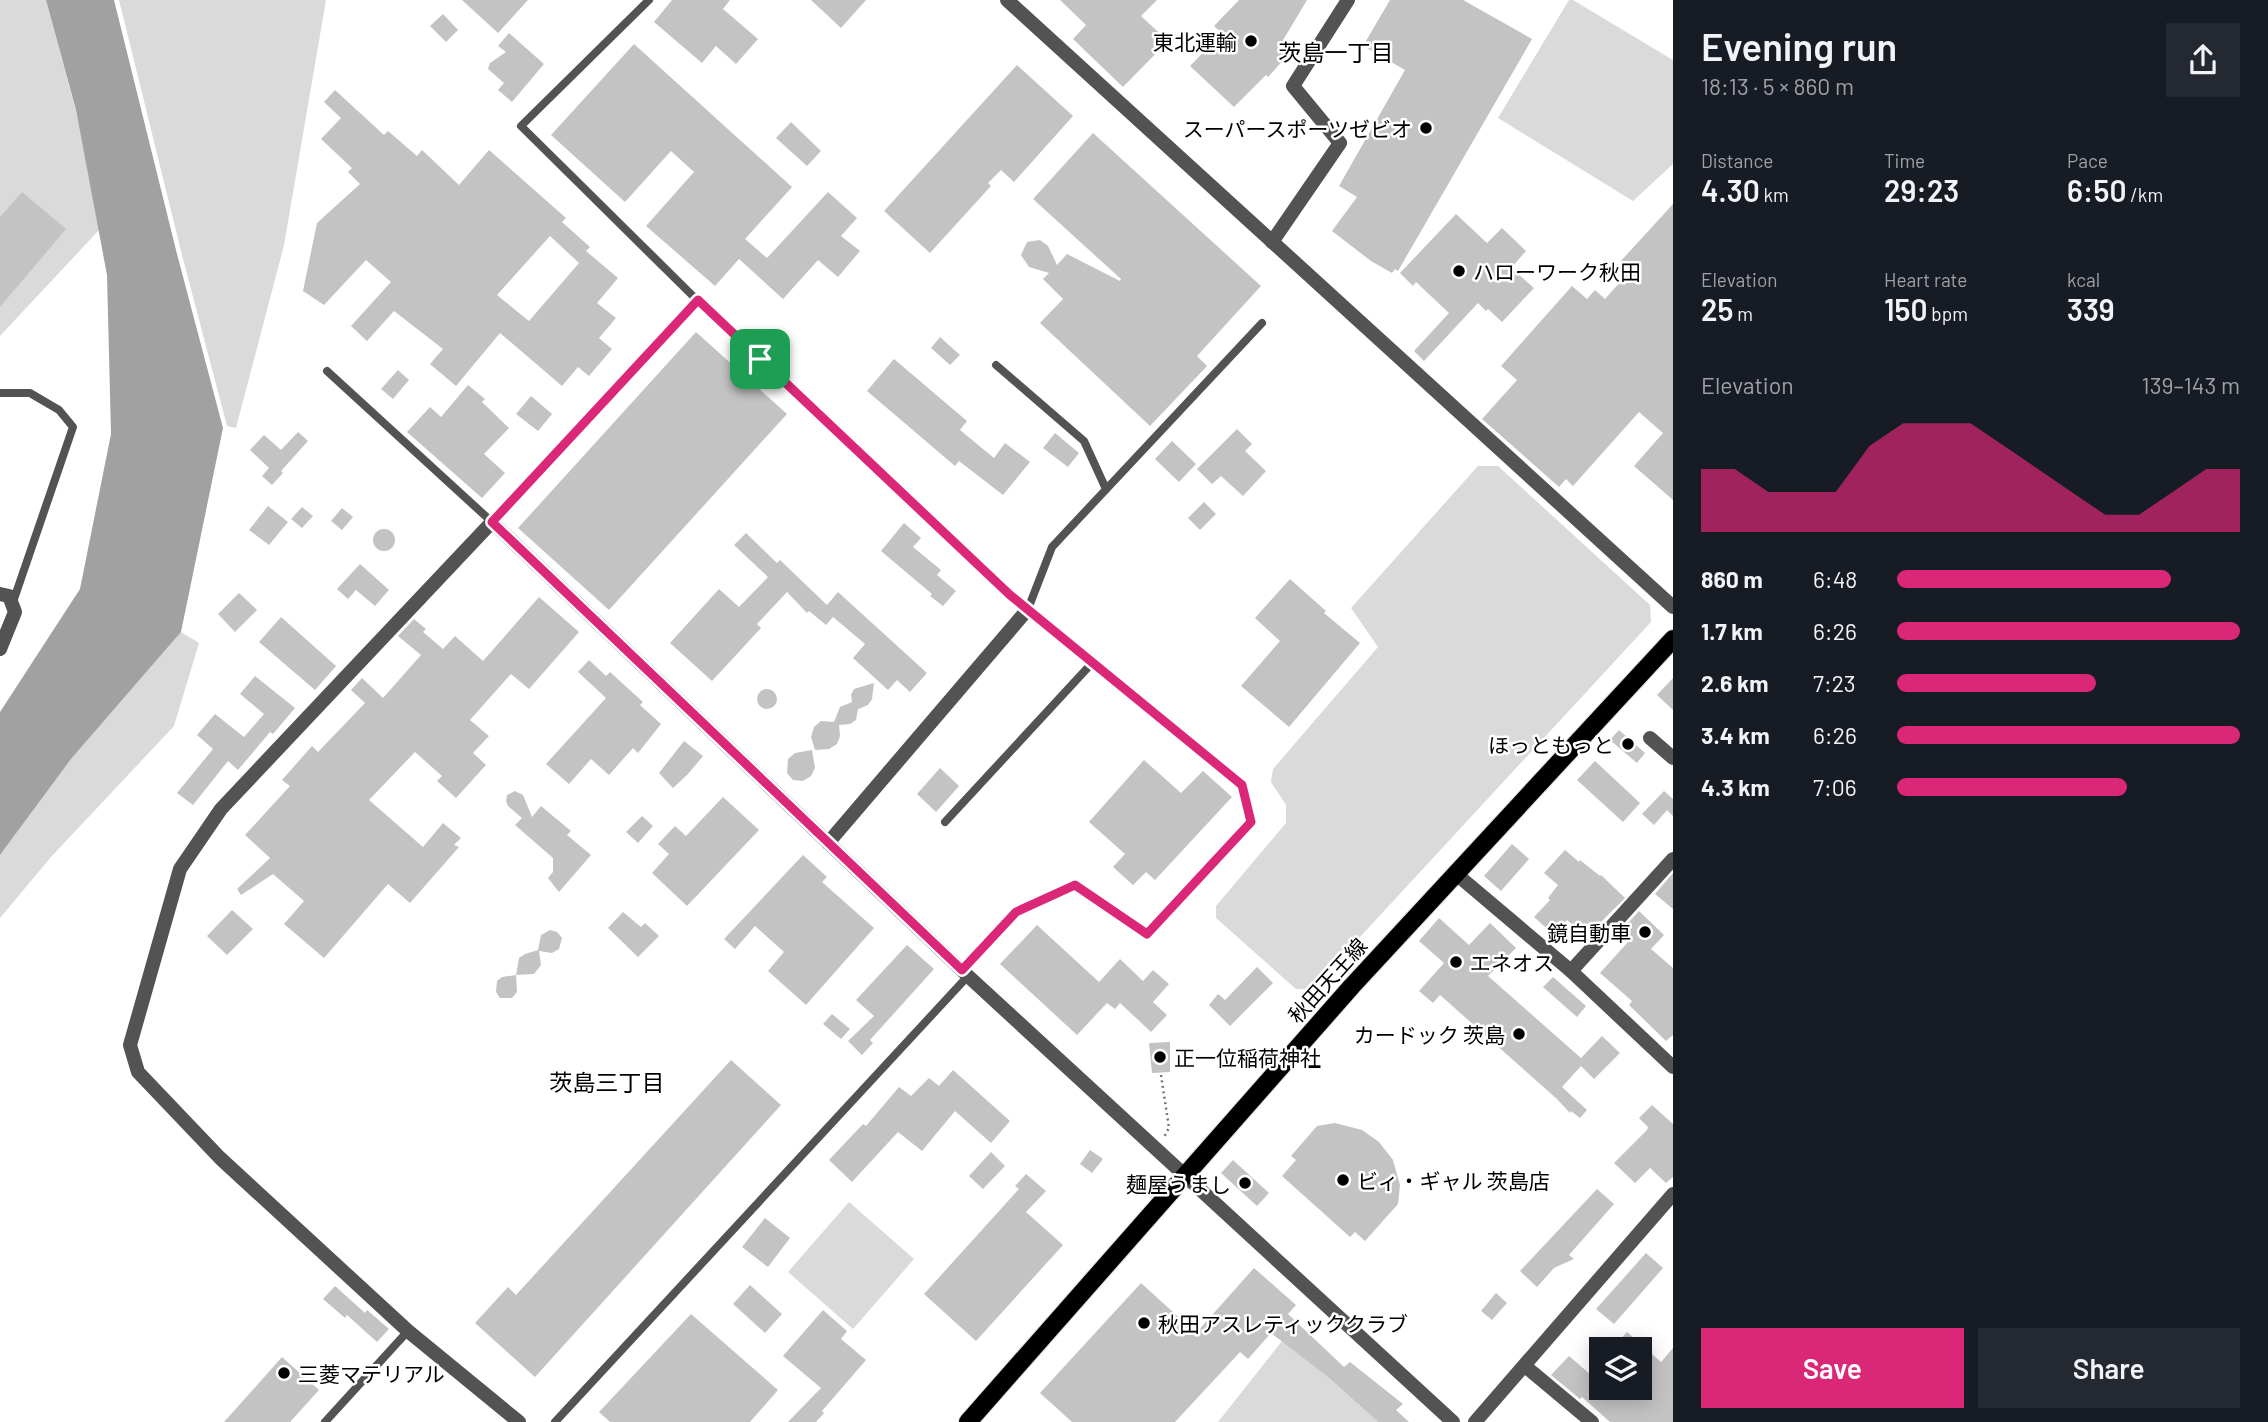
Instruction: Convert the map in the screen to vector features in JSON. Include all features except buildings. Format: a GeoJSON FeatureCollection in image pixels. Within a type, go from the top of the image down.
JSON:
{"type":"FeatureCollection","features":[{"type":"Feature","properties":{"kind":"main road","name":"秋田天王線"},"geometry":{"type":"LineString","coordinates":[[968,1422],[1352,986],[1673,639]]}},
{"type":"Feature","properties":{"kind":"street"},"geometry":{"type":"LineString","coordinates":[[1007,0],[1673,607]]}},
{"type":"Feature","properties":{"kind":"street"},"geometry":{"type":"LineString","coordinates":[[1272,242],[1340,142],[1293,86],[1348,0]]}},
{"type":"Feature","properties":{"kind":"street"},"geometry":{"type":"LineString","coordinates":[[519,1422],[408,1331],[220,1158],[138,1072],[130,1045],[180,869],[221,809],[492,522],[965,973],[1452,1422]]}},
{"type":"Feature","properties":{"kind":"street"},"geometry":{"type":"LineString","coordinates":[[0,594],[9,596],[15,612],[0,649]]}},
{"type":"Feature","properties":{"kind":"street"},"geometry":{"type":"LineString","coordinates":[[828,843],[1028,609]]}},
{"type":"Feature","properties":{"kind":"street"},"geometry":{"type":"LineString","coordinates":[[1650,738],[1673,758]]}},
{"type":"Feature","properties":{"kind":"street"},"geometry":{"type":"LineString","coordinates":[[1571,971],[1673,859]]}},
{"type":"Feature","properties":{"kind":"street"},"geometry":{"type":"LineString","coordinates":[[1455,873],[1571,971],[1673,1067]]}},
{"type":"Feature","properties":{"kind":"street"},"geometry":{"type":"LineString","coordinates":[[1475,1422],[1673,1194]]}},
{"type":"Feature","properties":{"kind":"street"},"geometry":{"type":"LineString","coordinates":[[1525,1366],[1592,1422]]}},
{"type":"Feature","properties":{"kind":"lane"},"geometry":{"type":"LineString","coordinates":[[555,1422],[965,973],[1016,912],[1075,885],[1147,934],[1251,822],[1242,785],[1028,609],[698,300],[521,126],[649,0]]}},
{"type":"Feature","properties":{"kind":"lane"},"geometry":{"type":"LineString","coordinates":[[327,371],[492,522],[698,300]]}},
{"type":"Feature","properties":{"kind":"lane"},"geometry":{"type":"LineString","coordinates":[[1028,609],[1052,547],[1262,323]]}},
{"type":"Feature","properties":{"kind":"lane"},"geometry":{"type":"LineString","coordinates":[[996,365],[1084,441],[1106,489]]}},
{"type":"Feature","properties":{"kind":"lane"},"geometry":{"type":"LineString","coordinates":[[0,393],[30,393],[59,411],[73,427],[12,605]]}},
{"type":"Feature","properties":{"kind":"lane"},"geometry":{"type":"LineString","coordinates":[[945,822],[1093,662]]}},
{"type":"Feature","properties":{"kind":"lane"},"geometry":{"type":"LineString","coordinates":[[325,1422],[408,1331]]}},
{"type":"Feature","properties":{"kind":"path"},"geometry":{"type":"LineString","coordinates":[[1157,1149],[1169,1128],[1161,1075]]}},
{"type":"Feature","properties":{"kind":"shaded area"},"geometry":{"type":"Polygon","coordinates":[[[0,0],[46,0],[77,115],[99,230],[0,336],[0,0]]]}},
{"type":"Feature","properties":{"kind":"shaded area"},"geometry":{"type":"Polygon","coordinates":[[[46,0],[114,0],[223,428],[181,632],[71,759],[0,855],[0,712],[80,589],[111,434],[107,275],[76,110],[46,0]]]}},
{"type":"Feature","properties":{"kind":"shaded area"},"geometry":{"type":"Polygon","coordinates":[[[119,0],[326,0],[284,245],[236,428],[227,426],[119,0]]]}},
{"type":"Feature","properties":{"kind":"shaded area"},"geometry":{"type":"Polygon","coordinates":[[[1569,0],[1673,60],[1673,164],[1633,201],[1498,118],[1569,0]]]}},
{"type":"Feature","properties":{"kind":"shaded area"},"geometry":{"type":"Polygon","coordinates":[[[1478,466],[1498,466],[1650,605],[1651,622],[1312,989],[1296,989],[1216,918],[1216,906],[1286,823],[1286,805],[1271,782],[1273,769],[1378,647],[1351,608],[1478,466]]]}},
{"type":"Feature","properties":{"kind":"shaded area"},"geometry":{"type":"Polygon","coordinates":[[[181,632],[199,643],[174,726],[51,857],[0,918],[0,855],[71,759],[181,632]]]}},
{"type":"Feature","properties":{"kind":"shaded area"},"geometry":{"type":"Polygon","coordinates":[[[849,1202],[914,1259],[853,1329],[788,1272],[849,1202]]]}},
{"type":"Feature","properties":{"kind":"shaded area"},"geometry":{"type":"Polygon","coordinates":[[[1282,1341],[1329,1378],[1378,1422],[1218,1422],[1282,1341]]]}},
{"type":"Feature","properties":{"kind":"place","name":"東北運輸"},"geometry":{"type":"Point","coordinates":[1251,41]}},
{"type":"Feature","properties":{"kind":"place","name":"スーパースポーツゼビオ"},"geometry":{"type":"Point","coordinates":[1426,128]}},
{"type":"Feature","properties":{"kind":"place","name":"ハローワーク秋田"},"geometry":{"type":"Point","coordinates":[1459,271]}},
{"type":"Feature","properties":{"kind":"place","name":"ほっともっと"},"geometry":{"type":"Point","coordinates":[1628,744]}},
{"type":"Feature","properties":{"kind":"place","name":"鏡自動車"},"geometry":{"type":"Point","coordinates":[1645,932]}},
{"type":"Feature","properties":{"kind":"place","name":"エネオス"},"geometry":{"type":"Point","coordinates":[1456,962]}},
{"type":"Feature","properties":{"kind":"place","name":"カードック 茨島"},"geometry":{"type":"Point","coordinates":[1519,1034]}},
{"type":"Feature","properties":{"kind":"place","name":"正一位稲荷神社"},"geometry":{"type":"Point","coordinates":[1160,1057]}},
{"type":"Feature","properties":{"kind":"place","name":"ビィ・ギャル 茨島店"},"geometry":{"type":"Point","coordinates":[1343,1180]}},
{"type":"Feature","properties":{"kind":"place","name":"麺屋うまし"},"geometry":{"type":"Point","coordinates":[1245,1183]}},
{"type":"Feature","properties":{"kind":"place","name":"秋田アスレティッククラブ"},"geometry":{"type":"Point","coordinates":[1144,1323]}},
{"type":"Feature","properties":{"kind":"place","name":"三菱マテリアル"},"geometry":{"type":"Point","coordinates":[284,1373]}},
{"type":"Feature","properties":{"kind":"district","name":"茨島一丁目"},"geometry":{"type":"Point","coordinates":[1336,52]}},
{"type":"Feature","properties":{"kind":"district","name":"茨島三丁目"},"geometry":{"type":"Point","coordinates":[607,1082]}},
{"type":"Feature","properties":{"kind":"route"},"geometry":{"type":"LineString","coordinates":[[698,300],[760,359],[1010,595],[1242,785],[1251,822],[1147,934],[1075,885],[1016,912],[962,970],[492,522],[698,300]]}}]}
